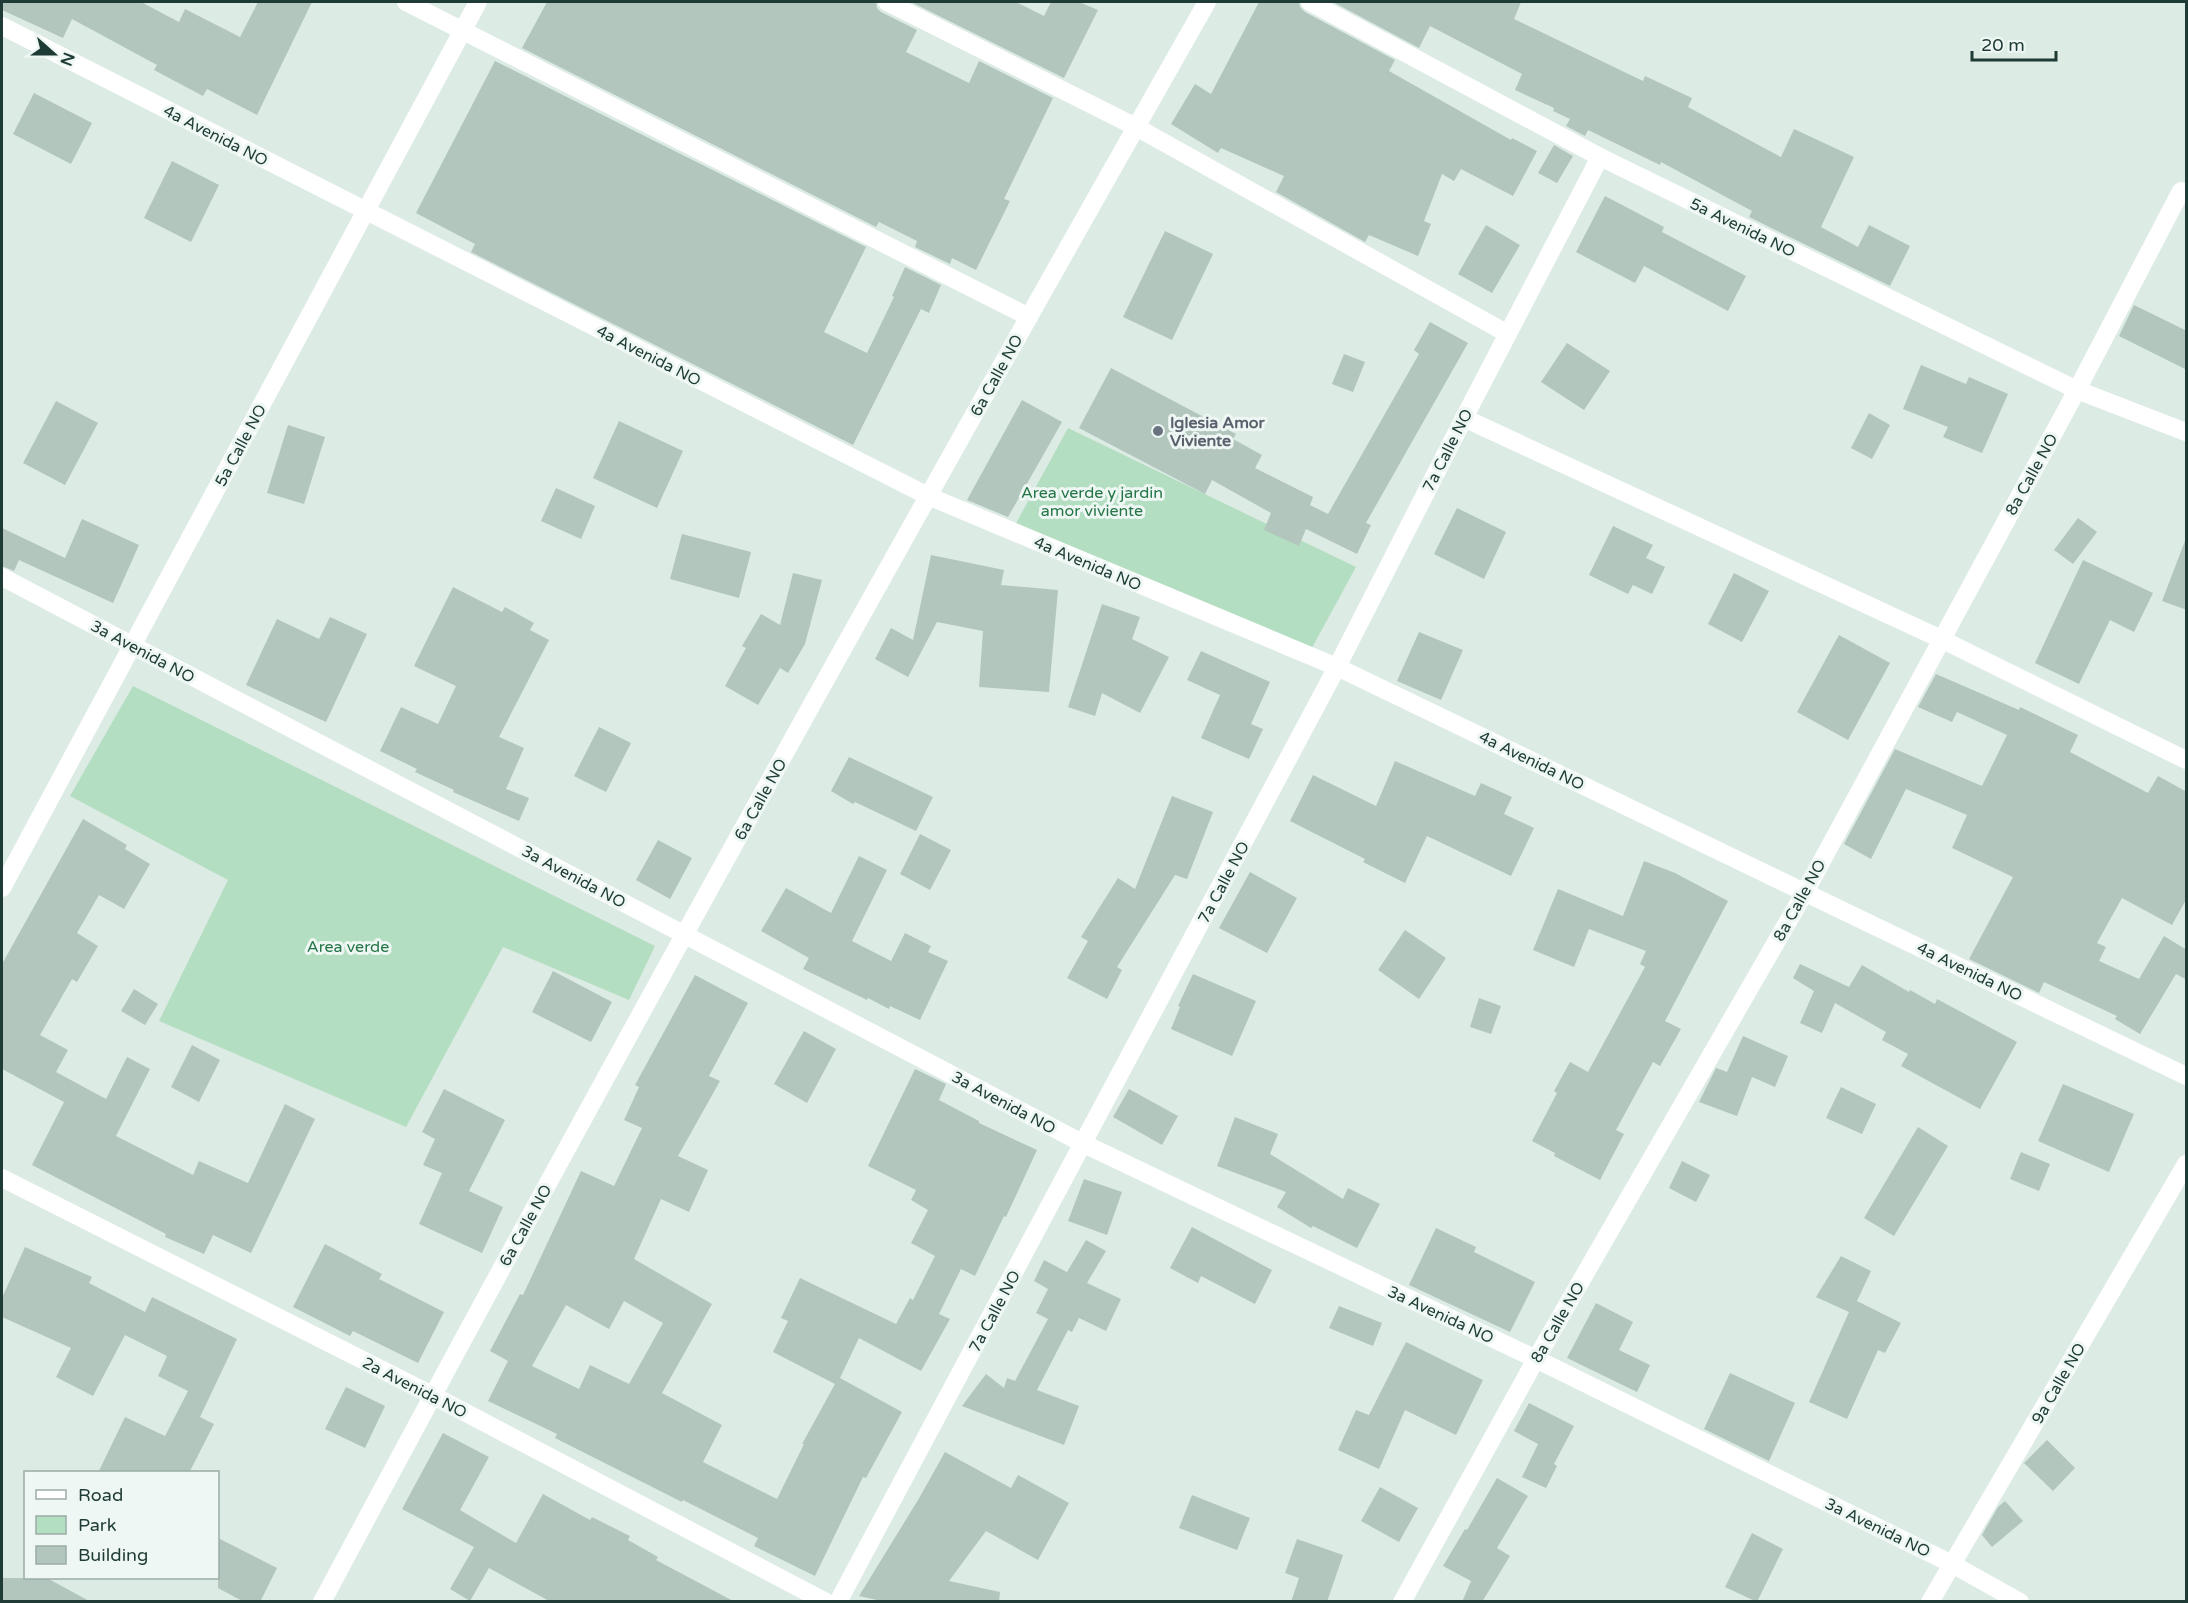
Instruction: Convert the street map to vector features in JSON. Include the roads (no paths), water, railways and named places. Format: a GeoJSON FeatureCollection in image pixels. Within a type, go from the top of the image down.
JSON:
{"type":"FeatureCollection","features":[{"type":"Feature","properties":{"kind":"street"},"geometry":{"type":"LineString","coordinates":[[406,2],[1029,317]]}},
{"type":"Feature","properties":{"kind":"street","name":"5a Calle NO"},"geometry":{"type":"LineString","coordinates":[[2,888],[478,2]]}},
{"type":"Feature","properties":{"kind":"street"},"geometry":{"type":"LineString","coordinates":[[886,2],[1136,127],[1508,334]]}},
{"type":"Feature","properties":{"kind":"street","name":"6a Calle NO"},"geometry":{"type":"LineString","coordinates":[[322,1602],[432,1395],[685,933],[1207,2]]}},
{"type":"Feature","properties":{"kind":"street","name":"5a Avenida NO"},"geometry":{"type":"LineString","coordinates":[[1310,2],[1600,158],[2077,390],[2187,432]]}},
{"type":"Feature","properties":{"kind":"street","name":"4a Avenida NO"},"geometry":{"type":"LineString","coordinates":[[2,26],[928,496],[1337,667],[2187,1076]]}},
{"type":"Feature","properties":{"kind":"street","name":"7a Calle NO"},"geometry":{"type":"LineString","coordinates":[[838,1602],[1337,667],[1600,158]]}},
{"type":"Feature","properties":{"kind":"street","name":"8a Calle NO"},"geometry":{"type":"LineString","coordinates":[[1402,1602],[1536,1359],[1805,892],[2077,390],[2181,191]]}},
{"type":"Feature","properties":{"kind":"street"},"geometry":{"type":"LineString","coordinates":[[1464,418],[1941,639],[2187,760]]}},
{"type":"Feature","properties":{"kind":"street","name":"3a Avenida NO"},"geometry":{"type":"LineString","coordinates":[[2,576],[1084,1144],[1536,1359],[1952,1564],[2020,1602]]}},
{"type":"Feature","properties":{"kind":"street","name":"9a Calle NO"},"geometry":{"type":"LineString","coordinates":[[1930,1602],[2187,1164]]}},
{"type":"Feature","properties":{"kind":"street","name":"2a Avenida NO"},"geometry":{"type":"LineString","coordinates":[[2,1178],[432,1395],[826,1602]]}},
{"type":"Feature","properties":{"kind":"place","name":"Iglesia Amor Viviente"},"geometry":{"type":"Point","coordinates":[1158,431]}},
{"type":"Feature","properties":{"kind":"park label","name":"Area verde y jardin amor viviente"},"geometry":{"type":"Point","coordinates":[1092,501]}},
{"type":"Feature","properties":{"kind":"park label","name":"Area verde"},"geometry":{"type":"Point","coordinates":[348,946]}}]}
